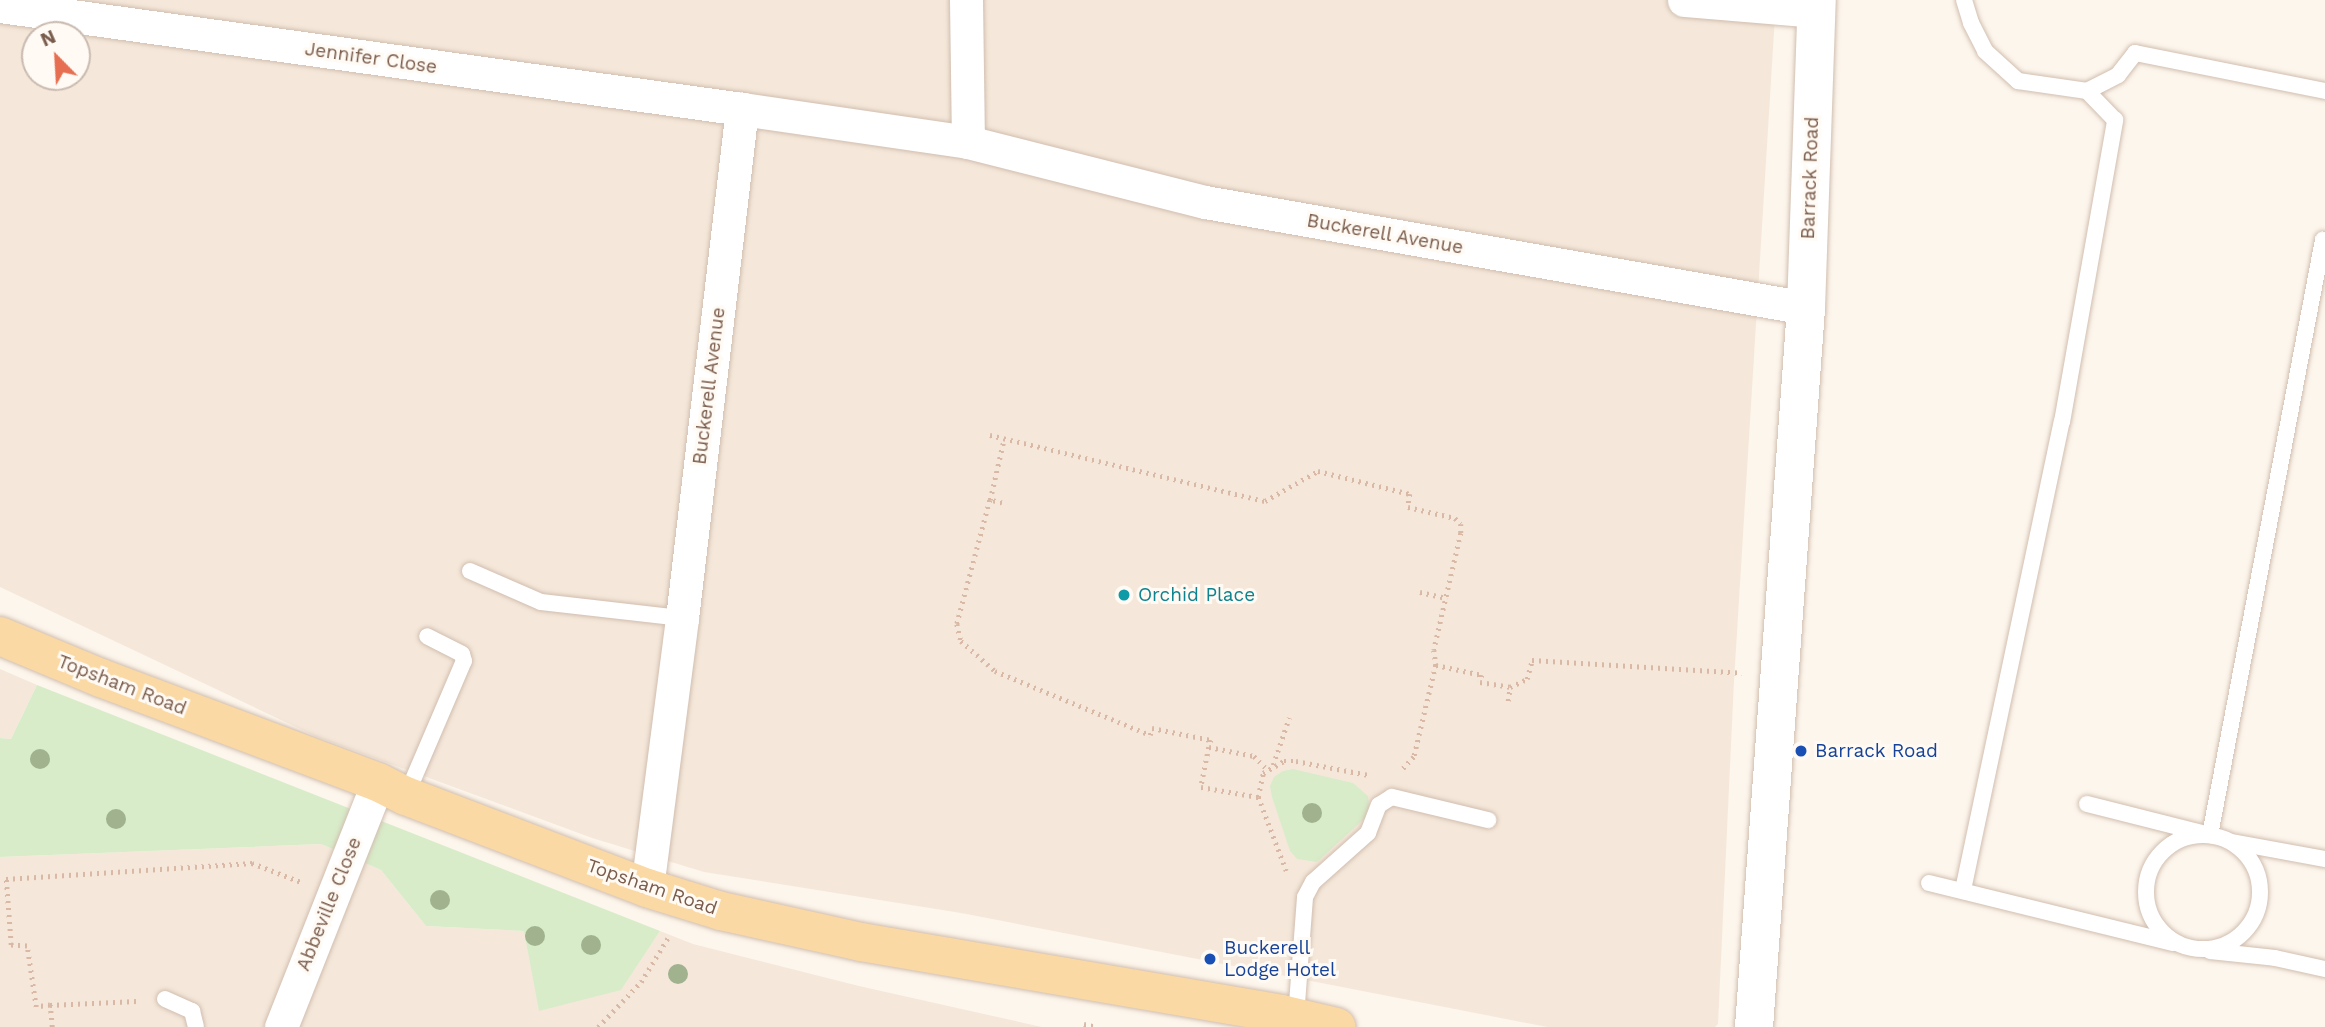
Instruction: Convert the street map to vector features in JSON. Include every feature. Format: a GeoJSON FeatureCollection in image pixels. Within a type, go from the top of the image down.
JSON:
{"type":"FeatureCollection","features":[{"type":"Feature","properties":{"kind":"main road","name":"Topsham Road"},"geometry":{"type":"LineString","coordinates":[[0,636],[101,678],[647,888],[721,911],[860,942],[1336,1027]]}},
{"type":"Feature","properties":{"kind":"street"},"geometry":{"type":"LineString","coordinates":[[966,0],[968,142]]}},
{"type":"Feature","properties":{"kind":"street"},"geometry":{"type":"LineString","coordinates":[[1684,0],[1817,5]]}},
{"type":"Feature","properties":{"kind":"street","name":"Barrack Road"},"geometry":{"type":"LineString","coordinates":[[1754,1027],[1805,308],[1817,5]]}},
{"type":"Feature","properties":{"kind":"street","name":"Jennifer Close"},"geometry":{"type":"LineString","coordinates":[[0,6],[742,109]]}},
{"type":"Feature","properties":{"kind":"street","name":"Buckerell Avenue"},"geometry":{"type":"LineString","coordinates":[[647,888],[742,109],[968,142],[1205,202],[1805,308]]}},
{"type":"Feature","properties":{"kind":"street","name":"Abbeville Close"},"geometry":{"type":"LineString","coordinates":[[281,1027],[332,894],[392,789]]}},
{"type":"Feature","properties":{"kind":"lane"},"geometry":{"type":"LineString","coordinates":[[1964,0],[1971,23],[1985,51],[2018,81],[2087,91],[2118,75],[2135,53],[2325,91]]}},
{"type":"Feature","properties":{"kind":"lane"},"geometry":{"type":"LineString","coordinates":[[1963,890],[2062,422],[2115,120],[2087,91]]}},
{"type":"Feature","properties":{"kind":"lane"},"geometry":{"type":"LineString","coordinates":[[2210,835],[2323,240]]}},
{"type":"Feature","properties":{"kind":"lane"},"geometry":{"type":"LineString","coordinates":[[470,570],[541,602],[682,618]]}},
{"type":"Feature","properties":{"kind":"lane"},"geometry":{"type":"LineString","coordinates":[[392,789],[464,661],[462,654],[427,636]]}},
{"type":"Feature","properties":{"kind":"lane"},"geometry":{"type":"LineString","coordinates":[[1285,1019],[1305,897],[1313,882],[1368,833],[1379,805],[1392,797],[1488,820]]}},
{"type":"Feature","properties":{"kind":"lane"},"geometry":{"type":"LineString","coordinates":[[2087,804],[2229,841],[2325,859]]}},
{"type":"Feature","properties":{"kind":"lane"},"geometry":{"type":"LineString","coordinates":[[2176,944],[2162,933],[2148,910],[2146,884],[2151,867],[2161,853],[2175,842],[2192,836],[2210,835]]}},
{"type":"Feature","properties":{"kind":"lane"},"geometry":{"type":"LineString","coordinates":[[2198,950],[2217,948],[2235,940],[2249,926],[2258,908],[2260,889],[2256,870],[2245,853],[2229,841]]}},
{"type":"Feature","properties":{"kind":"lane"},"geometry":{"type":"LineString","coordinates":[[1929,883],[2198,950],[2276,958],[2325,969]]}},
{"type":"Feature","properties":{"kind":"lane"},"geometry":{"type":"LineString","coordinates":[[165,999],[192,1011],[196,1027]]}},
{"type":"Feature","properties":{"kind":"path"},"geometry":{"type":"LineString","coordinates":[[990,435],[1265,500],[1318,471],[1410,494],[1408,507],[1455,518],[1461,524],[1461,533],[1434,650],[1436,665],[1414,757],[1401,771],[1389,773]]}},
{"type":"Feature","properties":{"kind":"path"},"geometry":{"type":"LineString","coordinates":[[1004,439],[957,624],[961,640],[995,671],[1150,735],[1152,728],[1211,740],[1200,787],[1258,797]]}},
{"type":"Feature","properties":{"kind":"path"},"geometry":{"type":"LineString","coordinates":[[990,500],[1002,503]]}},
{"type":"Feature","properties":{"kind":"path"},"geometry":{"type":"LineString","coordinates":[[1420,593],[1447,598]]}},
{"type":"Feature","properties":{"kind":"path"},"geometry":{"type":"LineString","coordinates":[[1436,665],[1482,675],[1480,682],[1510,687],[1527,679],[1532,660],[1745,673]]}},
{"type":"Feature","properties":{"kind":"path"},"geometry":{"type":"LineString","coordinates":[[1508,701],[1510,687]]}},
{"type":"Feature","properties":{"kind":"path"},"geometry":{"type":"LineString","coordinates":[[1289,718],[1270,767],[1258,784],[1258,797],[1288,875],[1305,897]]}},
{"type":"Feature","properties":{"kind":"path"},"geometry":{"type":"LineString","coordinates":[[1209,747],[1254,756],[1270,767],[1296,761],[1364,776],[1376,774]]}},
{"type":"Feature","properties":{"kind":"path"},"geometry":{"type":"LineString","coordinates":[[165,999],[36,1007],[27,946],[11,945],[6,879],[252,863],[332,894]]}},
{"type":"Feature","properties":{"kind":"path"},"geometry":{"type":"LineString","coordinates":[[598,1027],[640,982],[673,929]]}},
{"type":"Feature","properties":{"kind":"path"},"geometry":{"type":"LineString","coordinates":[[50,1005],[52,1027]]}},
{"type":"Feature","properties":{"kind":"shaded area"},"geometry":{"type":"Polygon","coordinates":[[[0,0],[1776,0],[1734,681],[1718,1024],[1715,1027],[1547,1027],[961,913],[704,872],[592,838],[315,736],[0,587],[0,0]]]}},
{"type":"Feature","properties":{"kind":"shaded area"},"geometry":{"type":"Polygon","coordinates":[[[0,669],[37,685],[11,739],[0,738],[0,669]]]}},
{"type":"Feature","properties":{"kind":"shaded area"},"geometry":{"type":"Polygon","coordinates":[[[321,844],[381,870],[426,926],[524,931],[621,989],[660,931],[693,944],[859,986],[1042,1027],[0,1027],[0,857],[321,844]]]}},
{"type":"Feature","properties":{"kind":"green space"},"geometry":{"type":"Polygon","coordinates":[[[37,685],[660,931],[621,990],[539,1011],[524,931],[426,926],[381,870],[321,844],[0,857],[0,738],[11,739],[37,685]]]}},
{"type":"Feature","properties":{"kind":"green space"},"geometry":{"type":"Polygon","coordinates":[[[1293,769],[1353,783],[1368,796],[1366,817],[1317,862],[1297,859],[1290,851],[1272,797],[1270,786],[1274,777],[1293,769]]]}},
{"type":"Feature","properties":{"kind":"place","name":"Orchid Place"},"geometry":{"type":"Point","coordinates":[1124,595]}},
{"type":"Feature","properties":{"kind":"place","name":"Barrack Road"},"geometry":{"type":"Point","coordinates":[1801,751]}},
{"type":"Feature","properties":{"kind":"place","name":"Buckerell Lodge Hotel"},"geometry":{"type":"Point","coordinates":[1210,959]}}]}
